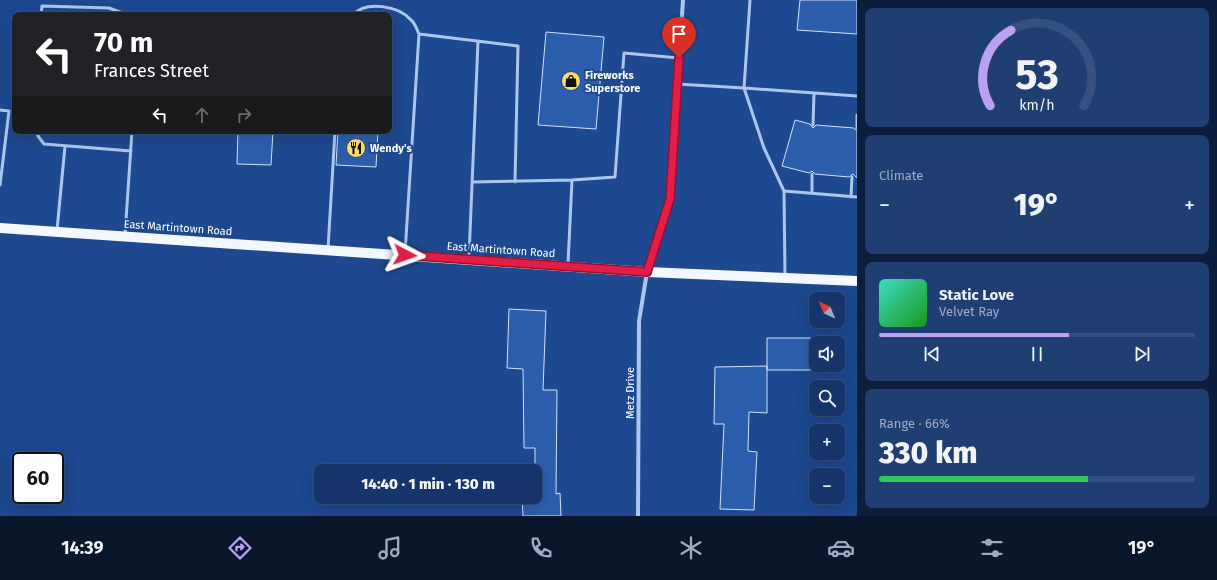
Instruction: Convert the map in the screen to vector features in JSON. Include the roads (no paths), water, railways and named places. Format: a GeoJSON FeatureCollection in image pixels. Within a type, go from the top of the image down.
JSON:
{"type":"FeatureCollection","features":[{"type":"Feature","properties":{"kind":"main road","name":"East Martintown Road"},"geometry":{"type":"LineString","coordinates":[[0,228],[647,272],[857,281]]}},
{"type":"Feature","properties":{"kind":"street","name":"Metz Drive"},"geometry":{"type":"LineString","coordinates":[[638,516],[639,321],[647,272],[670,199],[683,0]]}},
{"type":"Feature","properties":{"kind":"lane"},"geometry":{"type":"LineString","coordinates":[[750,0],[744,88],[764,148],[784,191],[786,278]]}},
{"type":"Feature","properties":{"kind":"lane"},"geometry":{"type":"LineString","coordinates":[[41,12],[42,6],[87,6],[109,8],[120,12]]}},
{"type":"Feature","properties":{"kind":"lane"},"geometry":{"type":"LineString","coordinates":[[355,12],[373,6],[394,8],[412,20],[419,34],[405,255]]}},
{"type":"Feature","properties":{"kind":"lane"},"geometry":{"type":"LineString","coordinates":[[419,34],[518,46],[515,182]]}},
{"type":"Feature","properties":{"kind":"lane"},"geometry":{"type":"LineString","coordinates":[[469,260],[478,41]]}},
{"type":"Feature","properties":{"kind":"lane"},"geometry":{"type":"LineString","coordinates":[[473,182],[572,180],[615,177],[624,53],[679,58]]}},
{"type":"Feature","properties":{"kind":"lane"},"geometry":{"type":"LineString","coordinates":[[677,84],[857,96]]}},
{"type":"Feature","properties":{"kind":"lane"},"geometry":{"type":"LineString","coordinates":[[813,125],[814,93]]}},
{"type":"Feature","properties":{"kind":"lane"},"geometry":{"type":"LineString","coordinates":[[0,110],[9,111],[0,185]]}},
{"type":"Feature","properties":{"kind":"lane"},"geometry":{"type":"LineString","coordinates":[[856,128],[857,115]]}},
{"type":"Feature","properties":{"kind":"lane"},"geometry":{"type":"LineString","coordinates":[[37,134],[44,144],[131,151]]}},
{"type":"Feature","properties":{"kind":"lane"},"geometry":{"type":"LineString","coordinates":[[125,236],[132,134]]}},
{"type":"Feature","properties":{"kind":"lane"},"geometry":{"type":"LineString","coordinates":[[328,250],[335,134]]}},
{"type":"Feature","properties":{"kind":"lane"},"geometry":{"type":"LineString","coordinates":[[57,232],[65,146]]}},
{"type":"Feature","properties":{"kind":"lane"},"geometry":{"type":"LineString","coordinates":[[812,174],[812,193]]}},
{"type":"Feature","properties":{"kind":"lane"},"geometry":{"type":"LineString","coordinates":[[851,196],[852,178]]}},
{"type":"Feature","properties":{"kind":"lane"},"geometry":{"type":"LineString","coordinates":[[568,266],[572,180]]}},
{"type":"Feature","properties":{"kind":"lane"},"geometry":{"type":"LineString","coordinates":[[784,191],[857,197]]}},
{"type":"Feature","properties":{"kind":"place","name":"Fireworks Superstore"},"geometry":{"type":"Point","coordinates":[571,81]}},
{"type":"Feature","properties":{"kind":"place","name":"Wendy's"},"geometry":{"type":"Point","coordinates":[356,148]}}]}
